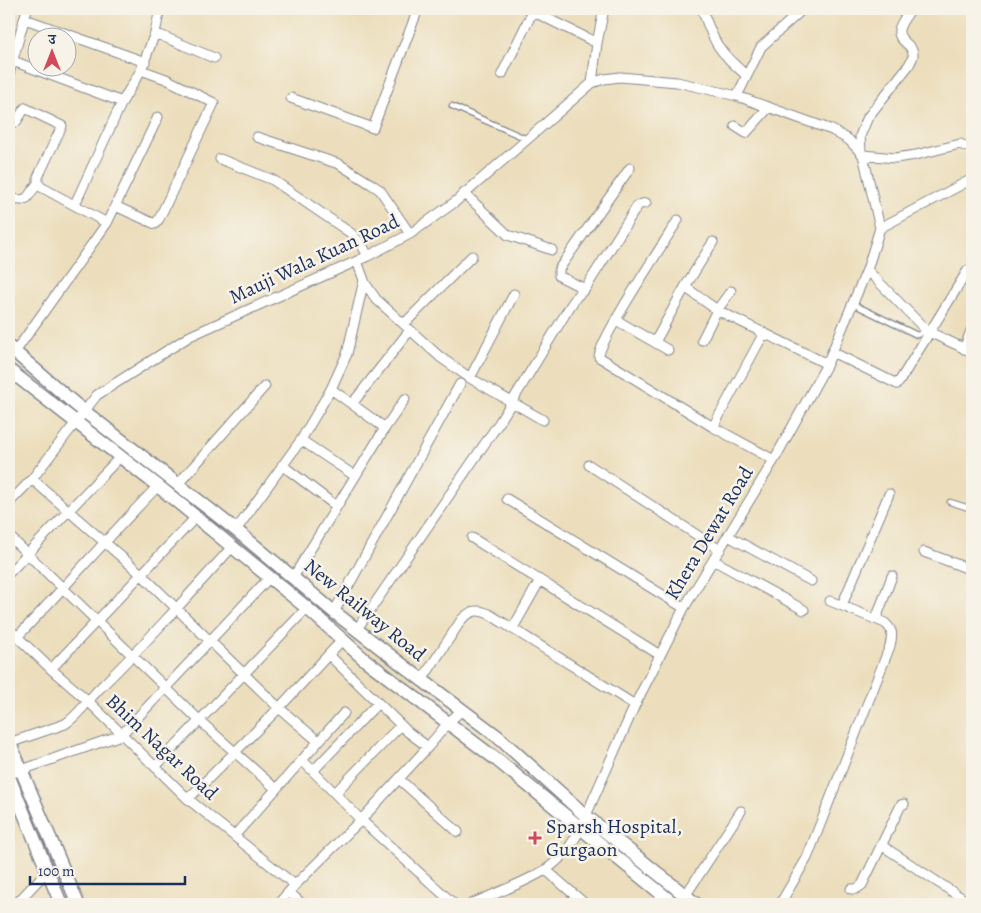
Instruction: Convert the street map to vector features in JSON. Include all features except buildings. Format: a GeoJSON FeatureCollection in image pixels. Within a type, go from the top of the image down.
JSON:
{"type":"FeatureCollection","features":[{"type":"Feature","properties":{"kind":"main road","name":"New Railway Road"},"geometry":{"type":"LineString","coordinates":[[12,350],[60,392],[294,576],[334,612],[497,736],[586,816],[696,904]]}},
{"type":"Feature","properties":{"kind":"main road","name":"New Railway Road"},"geometry":{"type":"LineString","coordinates":[[9,370],[75,423],[121,456],[270,577],[343,638],[364,659],[448,722],[674,904]]}},
{"type":"Feature","properties":{"kind":"main road"},"geometry":{"type":"LineString","coordinates":[[51,404],[60,392]]}},
{"type":"Feature","properties":{"kind":"main road"},"geometry":{"type":"LineString","coordinates":[[9,742],[13,774],[61,904]]}},
{"type":"Feature","properties":{"kind":"main road"},"geometry":{"type":"LineString","coordinates":[[13,774],[78,904]]}},
{"type":"Feature","properties":{"kind":"street"},"geometry":{"type":"LineString","coordinates":[[9,74],[27,9]]}},
{"type":"Feature","properties":{"kind":"street"},"geometry":{"type":"LineString","coordinates":[[74,204],[122,102],[143,66],[155,33],[160,9]]}},
{"type":"Feature","properties":{"kind":"street"},"geometry":{"type":"LineString","coordinates":[[291,98],[373,128],[418,9]]}},
{"type":"Feature","properties":{"kind":"street"},"geometry":{"type":"LineString","coordinates":[[604,9],[592,83],[620,77],[677,82],[737,96],[832,130],[849,140],[862,153],[895,158],[960,144],[972,149]]}},
{"type":"Feature","properties":{"kind":"street"},"geometry":{"type":"LineString","coordinates":[[702,9],[712,38],[717,46],[746,75]]}},
{"type":"Feature","properties":{"kind":"street"},"geometry":{"type":"LineString","coordinates":[[737,96],[746,75],[764,43],[802,9]]}},
{"type":"Feature","properties":{"kind":"street"},"geometry":{"type":"LineString","coordinates":[[911,9],[899,28],[898,33],[913,51],[914,55],[909,65],[868,117],[860,136],[862,153],[880,228],[972,179]]}},
{"type":"Feature","properties":{"kind":"street"},"geometry":{"type":"LineString","coordinates":[[502,74],[531,10],[597,43]]}},
{"type":"Feature","properties":{"kind":"street"},"geometry":{"type":"LineString","coordinates":[[25,20],[143,66],[214,103],[156,224],[115,206]]}},
{"type":"Feature","properties":{"kind":"street"},"geometry":{"type":"LineString","coordinates":[[155,33],[214,58]]}},
{"type":"Feature","properties":{"kind":"street"},"geometry":{"type":"LineString","coordinates":[[13,61],[122,102]]}},
{"type":"Feature","properties":{"kind":"street","name":"Mauji Wala Kuan Road"},"geometry":{"type":"LineString","coordinates":[[9,503],[32,479],[97,395],[190,336],[368,256],[410,234],[464,193],[592,83]]}},
{"type":"Feature","properties":{"kind":"street"},"geometry":{"type":"LineString","coordinates":[[735,126],[746,133],[769,107]]}},
{"type":"Feature","properties":{"kind":"street"},"geometry":{"type":"LineString","coordinates":[[9,199],[21,200],[27,198],[38,183],[38,177],[62,126],[25,108],[16,122]]}},
{"type":"Feature","properties":{"kind":"street"},"geometry":{"type":"LineString","coordinates":[[12,350],[107,223],[158,117]]}},
{"type":"Feature","properties":{"kind":"street"},"geometry":{"type":"LineString","coordinates":[[257,137],[338,164],[371,184],[380,190],[410,234]]}},
{"type":"Feature","properties":{"kind":"street"},"geometry":{"type":"LineString","coordinates":[[220,159],[273,180],[352,234],[362,245],[368,256]]}},
{"type":"Feature","properties":{"kind":"street"},"geometry":{"type":"LineString","coordinates":[[585,289],[559,276],[559,270],[630,168]]}},
{"type":"Feature","properties":{"kind":"street"},"geometry":{"type":"LineString","coordinates":[[38,183],[41,187],[107,223]]}},
{"type":"Feature","properties":{"kind":"street"},"geometry":{"type":"LineString","coordinates":[[464,193],[508,235],[552,250]]}},
{"type":"Feature","properties":{"kind":"street"},"geometry":{"type":"LineString","coordinates":[[356,629],[513,402],[569,308],[577,296],[585,289],[638,205],[646,203]]}},
{"type":"Feature","properties":{"kind":"street"},"geometry":{"type":"LineString","coordinates":[[678,220],[616,320],[599,354],[601,359],[774,460]]}},
{"type":"Feature","properties":{"kind":"street","name":"Khera Dewat Road"},"geometry":{"type":"LineString","coordinates":[[472,904],[546,870],[572,844],[635,705],[684,608],[774,460],[827,364],[867,270],[880,228]]}},
{"type":"Feature","properties":{"kind":"street"},"geometry":{"type":"LineString","coordinates":[[655,342],[685,286],[713,242]]}},
{"type":"Feature","properties":{"kind":"street"},"geometry":{"type":"LineString","coordinates":[[352,404],[407,327],[472,256]]}},
{"type":"Feature","properties":{"kind":"street"},"geometry":{"type":"LineString","coordinates":[[357,261],[364,280],[376,299],[440,357],[470,378],[543,420]]}},
{"type":"Feature","properties":{"kind":"street"},"geometry":{"type":"LineString","coordinates":[[867,270],[928,331],[968,350],[972,328]]}},
{"type":"Feature","properties":{"kind":"street"},"geometry":{"type":"LineString","coordinates":[[832,352],[896,384],[968,270]]}},
{"type":"Feature","properties":{"kind":"street"},"geometry":{"type":"LineString","coordinates":[[236,530],[301,440],[331,390],[347,354],[364,280]]}},
{"type":"Feature","properties":{"kind":"street"},"geometry":{"type":"LineString","coordinates":[[685,286],[717,310],[827,364]]}},
{"type":"Feature","properties":{"kind":"street"},"geometry":{"type":"LineString","coordinates":[[702,340],[717,310],[731,291]]}},
{"type":"Feature","properties":{"kind":"street"},"geometry":{"type":"LineString","coordinates":[[470,378],[514,294]]}},
{"type":"Feature","properties":{"kind":"street"},"geometry":{"type":"LineString","coordinates":[[616,320],[668,350]]}},
{"type":"Feature","properties":{"kind":"street"},"geometry":{"type":"LineString","coordinates":[[713,426],[764,333]]}},
{"type":"Feature","properties":{"kind":"street"},"geometry":{"type":"LineString","coordinates":[[334,612],[460,384]]}},
{"type":"Feature","properties":{"kind":"street"},"geometry":{"type":"LineString","coordinates":[[178,484],[264,386]]}},
{"type":"Feature","properties":{"kind":"street"},"geometry":{"type":"LineString","coordinates":[[331,390],[384,428]]}},
{"type":"Feature","properties":{"kind":"street"},"geometry":{"type":"LineString","coordinates":[[294,576],[384,428],[405,399]]}},
{"type":"Feature","properties":{"kind":"street"},"geometry":{"type":"LineString","coordinates":[[301,440],[355,476]]}},
{"type":"Feature","properties":{"kind":"street"},"geometry":{"type":"LineString","coordinates":[[9,573],[121,456]]}},
{"type":"Feature","properties":{"kind":"street"},"geometry":{"type":"LineString","coordinates":[[282,465],[336,506]]}},
{"type":"Feature","properties":{"kind":"street"},"geometry":{"type":"LineString","coordinates":[[589,465],[720,550]]}},
{"type":"Feature","properties":{"kind":"street"},"geometry":{"type":"LineString","coordinates":[[32,479],[105,541],[177,608],[279,708],[318,741]]}},
{"type":"Feature","properties":{"kind":"street"},"geometry":{"type":"LineString","coordinates":[[17,637],[64,589],[105,541],[158,486]]}},
{"type":"Feature","properties":{"kind":"street"},"geometry":{"type":"LineString","coordinates":[[842,606],[889,494]]}},
{"type":"Feature","properties":{"kind":"street"},"geometry":{"type":"LineString","coordinates":[[508,499],[684,608]]}},
{"type":"Feature","properties":{"kind":"street"},"geometry":{"type":"LineString","coordinates":[[51,669],[196,517]]}},
{"type":"Feature","properties":{"kind":"street"},"geometry":{"type":"LineString","coordinates":[[9,536],[200,721],[276,789]]}},
{"type":"Feature","properties":{"kind":"street"},"geometry":{"type":"LineString","coordinates":[[728,536],[811,581]]}},
{"type":"Feature","properties":{"kind":"street"},"geometry":{"type":"LineString","coordinates":[[472,538],[660,655]]}},
{"type":"Feature","properties":{"kind":"street"},"geometry":{"type":"LineString","coordinates":[[9,742],[65,724],[133,656],[232,547]]}},
{"type":"Feature","properties":{"kind":"street"},"geometry":{"type":"LineString","coordinates":[[924,552],[972,570]]}},
{"type":"Feature","properties":{"kind":"street"},"geometry":{"type":"LineString","coordinates":[[714,560],[804,610]]}},
{"type":"Feature","properties":{"kind":"street"},"geometry":{"type":"LineString","coordinates":[[876,619],[892,576]]}},
{"type":"Feature","properties":{"kind":"street"},"geometry":{"type":"LineString","coordinates":[[13,774],[120,735],[270,577]]}},
{"type":"Feature","properties":{"kind":"street"},"geometry":{"type":"LineString","coordinates":[[513,628],[540,580]]}},
{"type":"Feature","properties":{"kind":"street"},"geometry":{"type":"LineString","coordinates":[[780,904],[807,858],[890,646],[893,632],[885,623],[830,601]]}},
{"type":"Feature","properties":{"kind":"street"},"geometry":{"type":"LineString","coordinates":[[155,767],[307,608]]}},
{"type":"Feature","properties":{"kind":"street"},"geometry":{"type":"LineString","coordinates":[[422,680],[462,619],[471,611],[479,610],[513,628],[635,705]]}},
{"type":"Feature","properties":{"kind":"street","name":"Bhim Nagar Road"},"geometry":{"type":"LineString","coordinates":[[9,629],[87,700],[120,735],[188,799],[235,836],[292,888],[302,904]]}},
{"type":"Feature","properties":{"kind":"street"},"geometry":{"type":"LineString","coordinates":[[188,799],[279,708],[343,638]]}},
{"type":"Feature","properties":{"kind":"street"},"geometry":{"type":"LineString","coordinates":[[329,655],[401,725],[428,747]]}},
{"type":"Feature","properties":{"kind":"street"},"geometry":{"type":"LineString","coordinates":[[313,771],[378,703]]}},
{"type":"Feature","properties":{"kind":"street"},"geometry":{"type":"LineString","coordinates":[[278,904],[400,779],[448,722],[462,710]]}},
{"type":"Feature","properties":{"kind":"street"},"geometry":{"type":"LineString","coordinates":[[235,836],[344,713]]}},
{"type":"Feature","properties":{"kind":"street"},"geometry":{"type":"LineString","coordinates":[[335,793],[401,725]]}},
{"type":"Feature","properties":{"kind":"street"},"geometry":{"type":"LineString","coordinates":[[302,760],[361,820],[454,904]]}},
{"type":"Feature","properties":{"kind":"street"},"geometry":{"type":"LineString","coordinates":[[400,779],[458,832]]}},
{"type":"Feature","properties":{"kind":"street"},"geometry":{"type":"LineString","coordinates":[[852,889],[862,885],[901,805],[904,804]]}},
{"type":"Feature","properties":{"kind":"street"},"geometry":{"type":"LineString","coordinates":[[685,896],[741,811]]}},
{"type":"Feature","properties":{"kind":"street"},"geometry":{"type":"LineString","coordinates":[[881,845],[971,904]]}},
{"type":"Feature","properties":{"kind":"street"},"geometry":{"type":"LineString","coordinates":[[16,904],[48,870]]}},
{"type":"Feature","properties":{"kind":"street"},"geometry":{"type":"LineString","coordinates":[[546,870],[585,904]]}},
{"type":"Feature","properties":{"kind":"lane"},"geometry":{"type":"LineString","coordinates":[[452,106],[527,139]]}},
{"type":"Feature","properties":{"kind":"lane"},"geometry":{"type":"LineString","coordinates":[[853,304],[917,335],[928,331]]}},
{"type":"Feature","properties":{"kind":"lane"},"geometry":{"type":"LineString","coordinates":[[950,502],[972,509]]}},
{"type":"Feature","properties":{"kind":"place","name":"Sparsh Hospital, Gurgaon"},"geometry":{"type":"Point","coordinates":[535,838]}}]}
